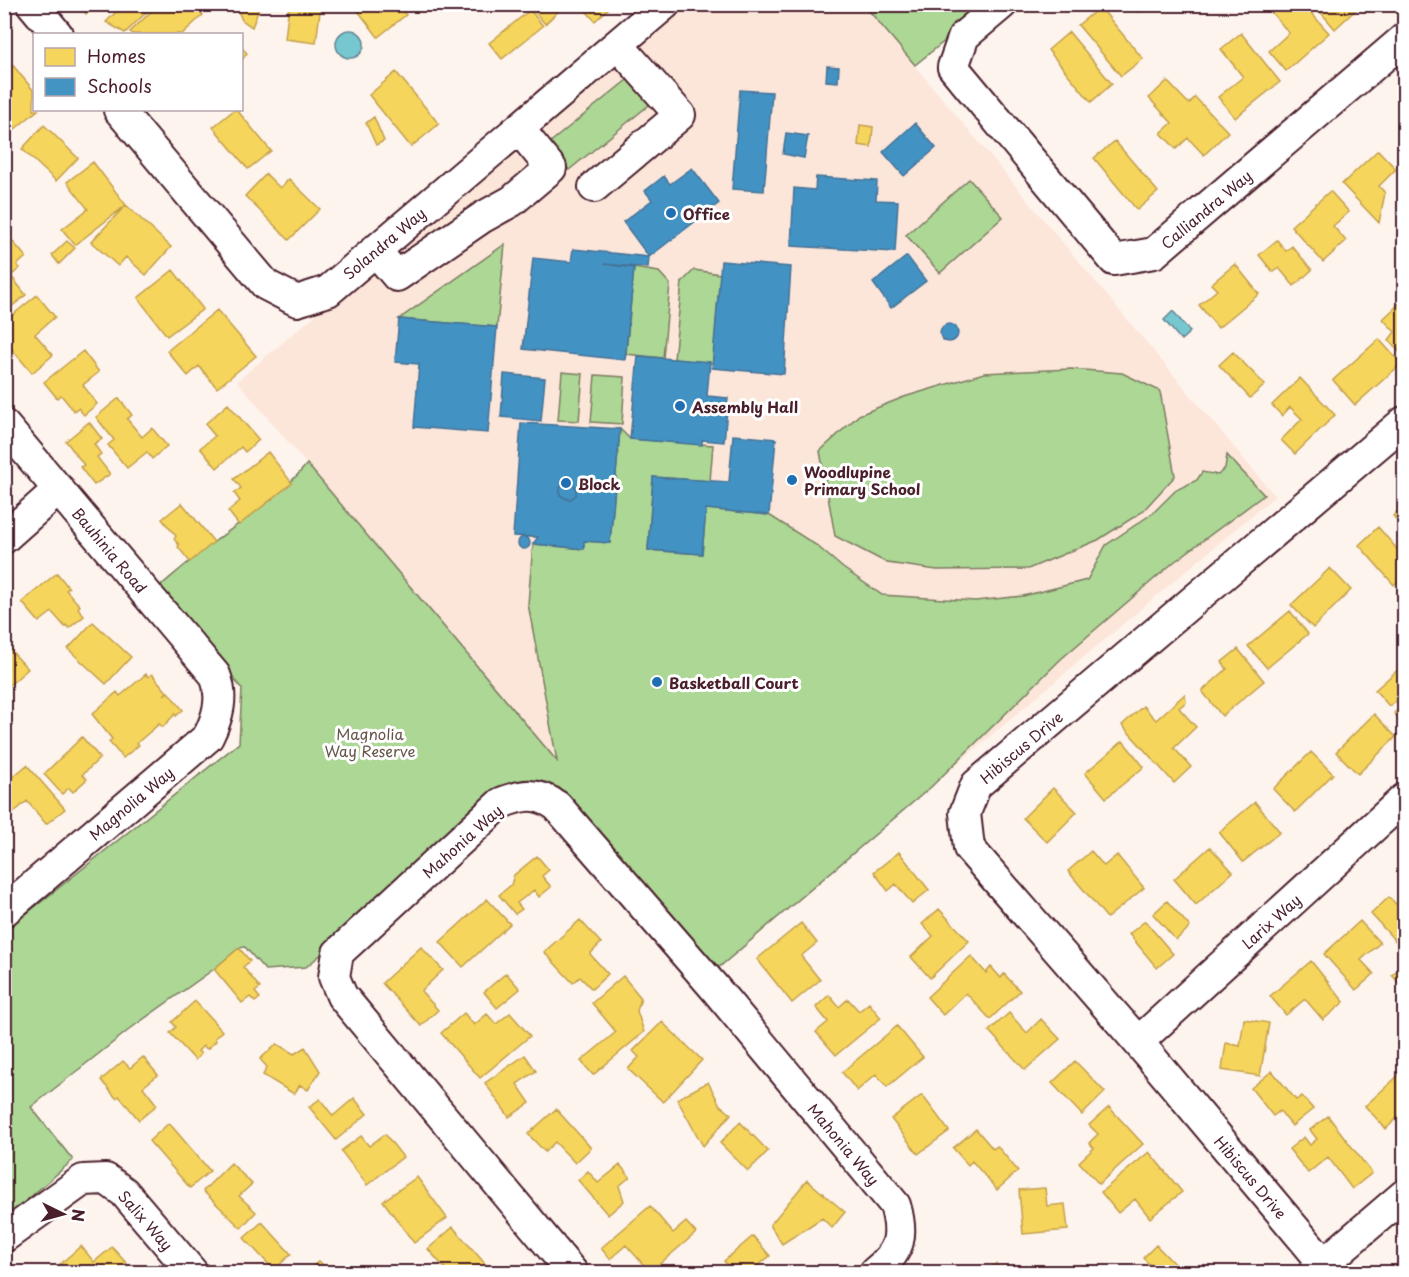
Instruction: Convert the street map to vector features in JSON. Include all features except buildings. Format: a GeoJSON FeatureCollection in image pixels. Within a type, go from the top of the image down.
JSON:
{"type":"FeatureCollection","features":[{"type":"Feature","properties":{"kind":"street"},"geometry":{"type":"LineString","coordinates":[[32,4],[56,33]]}},
{"type":"Feature","properties":{"kind":"street","name":"Solandra Way"},"geometry":{"type":"LineString","coordinates":[[120,111],[266,285],[297,301],[328,291],[665,4]]}},
{"type":"Feature","properties":{"kind":"street","name":"Calliandra Way"},"geometry":{"type":"LineString","coordinates":[[1002,4],[964,36],[953,67],[1114,260],[1154,253],[1404,39]]}},
{"type":"Feature","properties":{"kind":"street"},"geometry":{"type":"LineString","coordinates":[[594,187],[680,115],[618,45]]}},
{"type":"Feature","properties":{"kind":"street"},"geometry":{"type":"LineString","coordinates":[[375,250],[397,276],[483,217],[512,201],[551,168],[519,129]]}},
{"type":"Feature","properties":{"kind":"street","name":"Hibiscus Drive"},"geometry":{"type":"LineString","coordinates":[[1326,1270],[1138,1042],[969,848],[965,813],[976,785],[1404,422]]}},
{"type":"Feature","properties":{"kind":"street","name":"Bauhinia Road"},"geometry":{"type":"LineString","coordinates":[[4,425],[215,675]]}},
{"type":"Feature","properties":{"kind":"street"},"geometry":{"type":"LineString","coordinates":[[4,538],[59,489]]}},
{"type":"Feature","properties":{"kind":"street","name":"Magnolia Way"},"geometry":{"type":"LineString","coordinates":[[4,911],[208,737],[219,705],[219,688],[215,675]]}},
{"type":"Feature","properties":{"kind":"street","name":"Mahonia Way"},"geometry":{"type":"LineString","coordinates":[[572,1272],[342,996],[334,977],[338,953],[501,803],[515,798],[543,796],[557,806],[713,986],[895,1206],[901,1224],[900,1239],[892,1256],[875,1272]]}},
{"type":"Feature","properties":{"kind":"street","name":"Larix Way"},"geometry":{"type":"LineString","coordinates":[[1138,1042],[1404,799]]}},
{"type":"Feature","properties":{"kind":"street","name":"Salix Way"},"geometry":{"type":"LineString","coordinates":[[4,1238],[83,1180],[106,1179],[124,1192],[192,1272]]}},
{"type":"Feature","properties":{"kind":"street"},"geometry":{"type":"LineString","coordinates":[[1326,1270],[1404,1195]]}},
{"type":"Feature","properties":{"kind":"street"},"geometry":{"type":"LineString","coordinates":[[1326,1270],[1404,1215]]}},
{"type":"Feature","properties":{"kind":"shaded area","name":"Woodlupine Primary School"},"geometry":{"type":"Polygon","coordinates":[[[684,5],[864,5],[1275,496],[723,962],[237,381],[684,5]]]}},
{"type":"Feature","properties":{"kind":"green space"},"geometry":{"type":"Polygon","coordinates":[[[864,5],[989,5],[915,65],[864,5]]]}},
{"type":"Feature","properties":{"kind":"green space"},"geometry":{"type":"Polygon","coordinates":[[[633,75],[654,101],[569,170],[548,144],[633,75]]]}},
{"type":"Feature","properties":{"kind":"green space"},"geometry":{"type":"Polygon","coordinates":[[[969,179],[1003,217],[940,273],[906,235],[969,179]]]}},
{"type":"Feature","properties":{"kind":"green space"},"geometry":{"type":"Polygon","coordinates":[[[505,244],[497,327],[399,319],[505,244]]]}},
{"type":"Feature","properties":{"kind":"green space"},"geometry":{"type":"Polygon","coordinates":[[[634,268],[659,272],[670,284],[663,358],[626,354],[634,268]]]}},
{"type":"Feature","properties":{"kind":"green space"},"geometry":{"type":"Polygon","coordinates":[[[694,270],[720,274],[713,363],[674,359],[682,282],[694,270]]]}},
{"type":"Feature","properties":{"kind":"green space"},"geometry":{"type":"Polygon","coordinates":[[[1071,369],[1122,373],[1160,391],[1175,476],[1142,512],[1098,540],[1028,569],[937,570],[887,563],[835,536],[820,451],[859,415],[904,397],[984,373],[1071,369]]]}},
{"type":"Feature","properties":{"kind":"green space"},"geometry":{"type":"Polygon","coordinates":[[[562,372],[583,374],[579,421],[558,420],[562,372]]]}},
{"type":"Feature","properties":{"kind":"green space"},"geometry":{"type":"Polygon","coordinates":[[[595,375],[625,377],[622,424],[591,422],[595,375]]]}},
{"type":"Feature","properties":{"kind":"green space","name":"Magnolia Way Reserve"},"geometry":{"type":"Polygon","coordinates":[[[620,429],[630,439],[713,445],[710,481],[653,477],[648,550],[702,554],[706,509],[769,515],[816,545],[843,568],[882,595],[975,601],[1023,596],[1087,580],[1106,545],[1153,513],[1176,490],[1197,480],[1202,472],[1218,475],[1225,468],[1227,455],[1264,495],[1174,562],[1061,659],[931,787],[703,981],[543,803],[501,803],[306,967],[265,970],[245,947],[239,948],[31,1107],[73,1160],[5,1219],[5,931],[239,743],[242,689],[159,587],[207,547],[275,496],[307,464],[557,761],[528,604],[533,544],[583,549],[584,541],[610,543],[620,429]]]}},
{"type":"Feature","properties":{"kind":"water"},"geometry":{"type":"Polygon","coordinates":[[[350,30],[360,34],[364,44],[360,54],[350,58],[340,54],[336,44],[340,34],[350,30]]]}},
{"type":"Feature","properties":{"kind":"water"},"geometry":{"type":"Polygon","coordinates":[[[1173,311],[1190,332],[1181,340],[1164,320],[1173,311]]]}},
{"type":"Feature","properties":{"kind":"place","name":"Office"},"geometry":{"type":"Point","coordinates":[671,213]}},
{"type":"Feature","properties":{"kind":"place","name":"Assembly Hall"},"geometry":{"type":"Point","coordinates":[680,406]}},
{"type":"Feature","properties":{"kind":"place","name":"Woodlupine Primary School"},"geometry":{"type":"Point","coordinates":[792,480]}},
{"type":"Feature","properties":{"kind":"place","name":"Block"},"geometry":{"type":"Point","coordinates":[566,483]}},
{"type":"Feature","properties":{"kind":"place","name":"Basketball Court"},"geometry":{"type":"Point","coordinates":[657,682]}}]}
